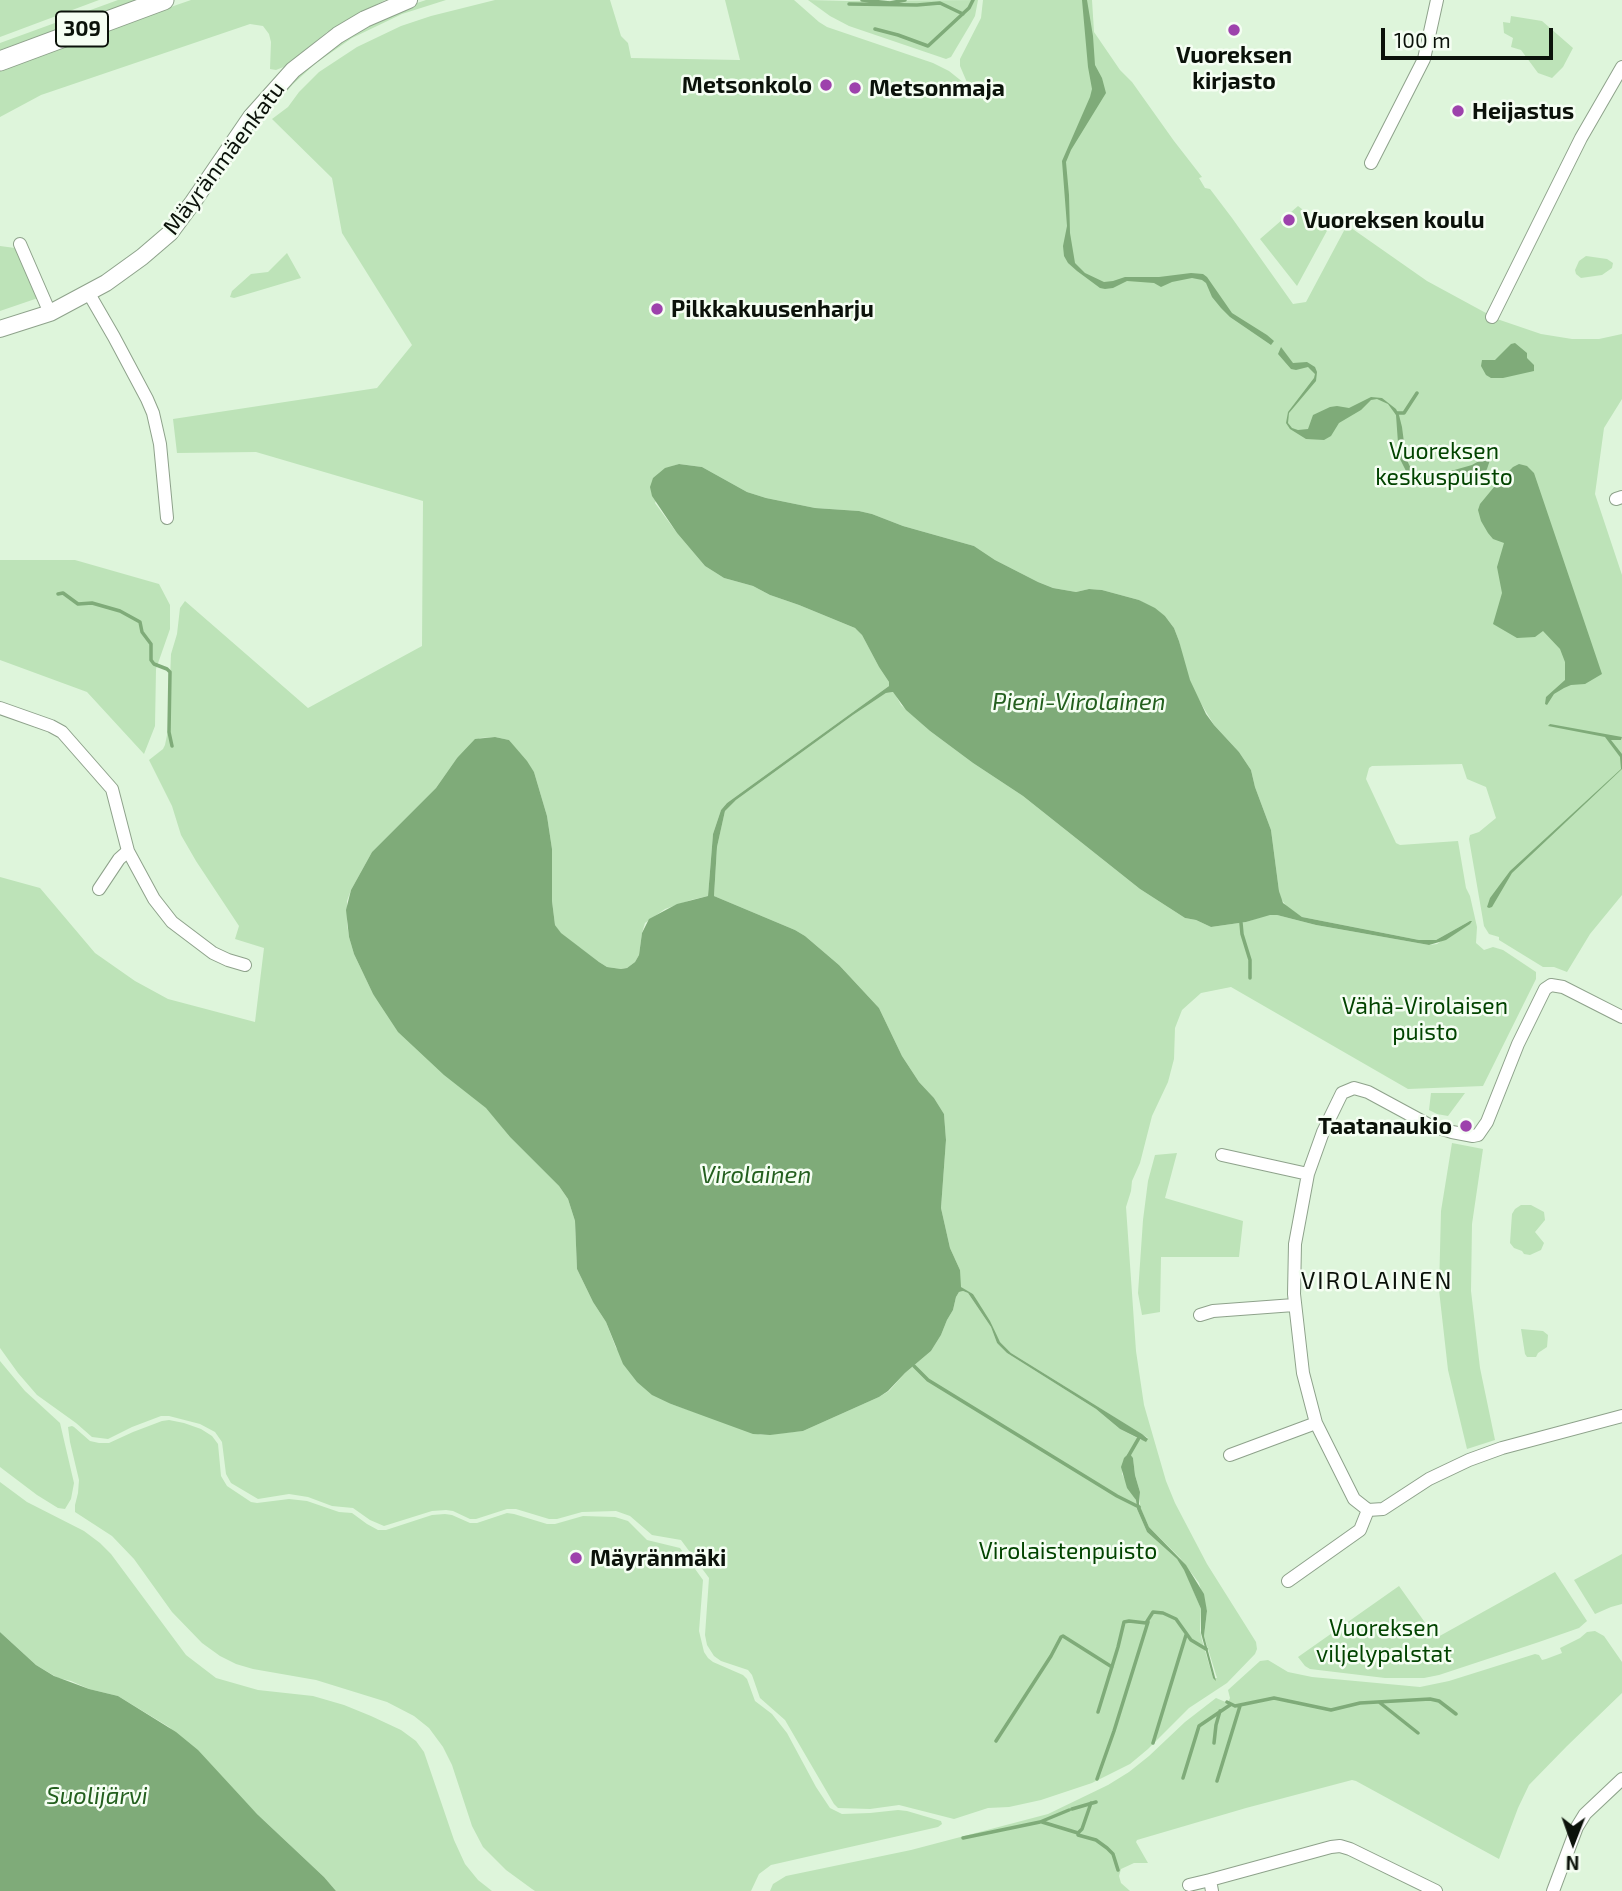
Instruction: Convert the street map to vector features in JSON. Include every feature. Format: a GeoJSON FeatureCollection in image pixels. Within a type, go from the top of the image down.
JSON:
{"type":"FeatureCollection","features":[{"type":"Feature","properties":{"kind":"main road","name":"309"},"geometry":{"type":"LineString","coordinates":[[0,61],[164,0]]}},
{"type":"Feature","properties":{"kind":"street","name":"Mäyränmäenkatu"},"geometry":{"type":"LineString","coordinates":[[0,328],[50,313],[114,278],[142,257],[170,233],[251,117],[293,70],[338,35],[365,19],[408,0]]}},
{"type":"Feature","properties":{"kind":"street"},"geometry":{"type":"LineString","coordinates":[[1371,163],[1424,58],[1437,0]]}},
{"type":"Feature","properties":{"kind":"street"},"geometry":{"type":"LineString","coordinates":[[1492,317],[1591,120],[1622,66]]}},
{"type":"Feature","properties":{"kind":"street"},"geometry":{"type":"LineString","coordinates":[[20,244],[50,313]]}},
{"type":"Feature","properties":{"kind":"street"},"geometry":{"type":"LineString","coordinates":[[88,292],[153,413],[160,444],[167,518]]}},
{"type":"Feature","properties":{"kind":"street"},"geometry":{"type":"LineString","coordinates":[[0,708],[62,732],[112,789],[128,852],[155,899],[172,922],[213,953],[245,965]]}},
{"type":"Feature","properties":{"kind":"street"},"geometry":{"type":"LineString","coordinates":[[99,889],[119,859],[128,852]]}},
{"type":"Feature","properties":{"kind":"street"},"geometry":{"type":"LineString","coordinates":[[1622,1017],[1563,987],[1552,985],[1545,989],[1518,1044],[1482,1132],[1473,1136],[1429,1125],[1368,1091],[1354,1088],[1342,1093],[1323,1132],[1308,1174],[1295,1244],[1294,1305],[1303,1373],[1316,1423],[1354,1499],[1368,1510],[1383,1509],[1429,1479],[1469,1460],[1503,1448],[1622,1416]]}},
{"type":"Feature","properties":{"kind":"street"},"geometry":{"type":"LineString","coordinates":[[1222,1155],[1308,1174]]}},
{"type":"Feature","properties":{"kind":"street"},"geometry":{"type":"LineString","coordinates":[[1200,1315],[1213,1311],[1294,1305]]}},
{"type":"Feature","properties":{"kind":"street"},"geometry":{"type":"LineString","coordinates":[[1230,1455],[1316,1423]]}},
{"type":"Feature","properties":{"kind":"street"},"geometry":{"type":"LineString","coordinates":[[1288,1581],[1360,1530],[1368,1510]]}},
{"type":"Feature","properties":{"kind":"street"},"geometry":{"type":"LineString","coordinates":[[1553,1891],[1577,1827],[1585,1814],[1622,1779]]}},
{"type":"Feature","properties":{"kind":"street"},"geometry":{"type":"LineString","coordinates":[[1189,1885],[1211,1886],[1340,1846],[1436,1891]]}},
{"type":"Feature","properties":{"kind":"green space"},"geometry":{"type":"Polygon","coordinates":[[[0,0],[99,0],[0,37],[0,0]]]}},
{"type":"Feature","properties":{"kind":"green space"},"geometry":{"type":"Polygon","coordinates":[[[118,0],[139,0],[0,50],[0,43],[118,0]]]}},
{"type":"Feature","properties":{"kind":"green space"},"geometry":{"type":"Polygon","coordinates":[[[191,0],[385,0],[327,32],[286,66],[276,70],[270,69],[269,34],[263,26],[250,24],[41,95],[0,117],[0,70],[191,0]]]}},
{"type":"Feature","properties":{"kind":"green space"},"geometry":{"type":"Polygon","coordinates":[[[426,0],[446,0],[402,14],[352,38],[316,63],[293,84],[266,116],[262,115],[272,100],[329,47],[399,9],[426,0]]]}},
{"type":"Feature","properties":{"kind":"green space"},"geometry":{"type":"Polygon","coordinates":[[[495,0],[610,0],[621,36],[628,43],[631,58],[740,60],[725,0],[794,0],[827,27],[933,63],[949,71],[969,87],[960,66],[960,59],[981,18],[983,0],[1092,0],[1094,32],[1202,177],[1199,178],[1205,188],[1210,189],[1232,218],[1293,304],[1306,302],[1347,225],[1427,281],[1497,319],[1541,334],[1572,339],[1599,339],[1622,334],[1622,399],[1604,428],[1595,494],[1622,575],[1622,895],[1590,934],[1567,972],[1554,967],[1543,967],[1499,940],[1499,937],[1489,934],[1484,926],[1469,839],[1470,835],[1479,832],[1496,818],[1486,787],[1467,779],[1462,764],[1372,766],[1366,779],[1396,843],[1400,845],[1458,841],[1466,888],[1477,927],[1476,943],[1484,950],[1493,947],[1503,950],[1536,972],[1536,979],[1483,1086],[1408,1089],[1231,987],[1201,993],[1182,1010],[1175,1028],[1174,1059],[1168,1082],[1152,1116],[1126,1207],[1136,1351],[1144,1405],[1166,1481],[1207,1564],[1256,1642],[1257,1649],[1227,1683],[1189,1708],[1130,1764],[1092,1783],[1041,1800],[1009,1807],[988,1808],[954,1819],[899,1805],[870,1809],[838,1808],[785,1720],[760,1698],[748,1670],[721,1661],[707,1645],[705,1635],[709,1578],[681,1540],[652,1535],[630,1516],[616,1511],[582,1512],[549,1519],[507,1509],[470,1519],[446,1510],[432,1511],[384,1526],[353,1508],[332,1506],[308,1497],[289,1494],[258,1499],[231,1483],[226,1474],[222,1442],[215,1432],[200,1424],[161,1416],[108,1439],[92,1437],[37,1395],[0,1348],[0,877],[40,888],[95,953],[135,981],[168,999],[255,1022],[264,948],[235,939],[239,926],[181,835],[172,806],[149,760],[165,745],[171,654],[180,608],[185,601],[308,708],[422,646],[423,501],[256,452],[177,453],[173,419],[377,388],[412,345],[342,233],[332,178],[272,119],[288,107],[319,72],[357,47],[401,26],[495,0]],[[679,464],[673,466],[655,503],[705,566],[724,578],[753,586],[855,628],[862,635],[889,686],[727,803],[721,810],[713,834],[708,896],[665,909],[645,923],[639,955],[635,962],[621,969],[607,967],[599,962],[560,933],[555,925],[552,849],[547,816],[534,772],[509,740],[480,738],[457,758],[436,788],[372,852],[351,890],[347,901],[349,937],[373,994],[472,1096],[487,1108],[510,1137],[559,1186],[568,1199],[575,1221],[577,1269],[606,1322],[616,1348],[671,1404],[761,1435],[803,1431],[889,1391],[931,1351],[953,1310],[956,1297],[963,1291],[968,1293],[991,1327],[997,1343],[1007,1353],[1096,1409],[1120,1429],[1141,1440],[1148,1438],[1011,1353],[1000,1342],[973,1294],[960,1287],[960,1270],[950,1248],[941,1208],[946,1140],[944,1114],[902,1056],[879,1008],[839,965],[795,930],[714,896],[717,847],[725,811],[736,800],[853,715],[886,693],[894,692],[901,705],[930,731],[1023,796],[1140,889],[1185,918],[1211,927],[1246,922],[1270,914],[1429,945],[1437,944],[1470,921],[1436,940],[1419,940],[1302,917],[1287,907],[1279,891],[1271,830],[1251,770],[1239,752],[1214,725],[1194,692],[1174,628],[1165,616],[1139,600],[1102,590],[1076,592],[1053,588],[995,560],[974,546],[859,511],[815,508],[766,498],[747,492],[702,467],[679,464]],[[1129,1454],[1123,1461],[1122,1474],[1136,1500],[1147,1532],[1183,1566],[1201,1609],[1202,1640],[1213,1678],[1217,1678],[1204,1636],[1207,1611],[1199,1583],[1180,1558],[1149,1527],[1140,1507],[1140,1492],[1133,1458],[1129,1454]]]}},
{"type":"Feature","properties":{"kind":"green space"},"geometry":{"type":"Polygon","coordinates":[[[808,0],[978,0],[975,16],[951,57],[946,59],[849,26],[808,0]]]}},
{"type":"Feature","properties":{"kind":"green space"},"geometry":{"type":"Polygon","coordinates":[[[1511,16],[1542,21],[1573,48],[1563,67],[1552,78],[1538,73],[1521,50],[1511,47],[1513,38],[1504,33],[1503,22],[1510,23],[1511,16]]]}},
{"type":"Feature","properties":{"kind":"green space"},"geometry":{"type":"Polygon","coordinates":[[[1298,206],[1328,229],[1297,286],[1260,239],[1298,206]]]}},
{"type":"Feature","properties":{"kind":"green space"},"geometry":{"type":"Polygon","coordinates":[[[0,246],[15,248],[38,298],[0,311],[0,246]]]}},
{"type":"Feature","properties":{"kind":"green space"},"geometry":{"type":"Polygon","coordinates":[[[287,253],[301,278],[230,297],[232,291],[251,274],[268,272],[287,253]]]}},
{"type":"Feature","properties":{"kind":"green space"},"geometry":{"type":"Polygon","coordinates":[[[1586,256],[1607,259],[1613,263],[1612,268],[1602,275],[1581,278],[1575,270],[1579,261],[1586,256]]]}},
{"type":"Feature","properties":{"kind":"green space"},"geometry":{"type":"Polygon","coordinates":[[[0,560],[75,560],[159,584],[170,605],[170,629],[156,669],[155,726],[144,754],[87,692],[0,660],[0,560]]]}},
{"type":"Feature","properties":{"kind":"green space"},"geometry":{"type":"Polygon","coordinates":[[[1431,1093],[1465,1093],[1448,1116],[1429,1110],[1431,1093]]]}},
{"type":"Feature","properties":{"kind":"green space"},"geometry":{"type":"Polygon","coordinates":[[[1452,1143],[1483,1149],[1472,1224],[1471,1291],[1480,1368],[1495,1440],[1467,1449],[1448,1370],[1439,1290],[1441,1211],[1452,1143]]]}},
{"type":"Feature","properties":{"kind":"green space"},"geometry":{"type":"Polygon","coordinates":[[[1177,1153],[1165,1198],[1243,1221],[1239,1257],[1161,1257],[1160,1312],[1142,1315],[1138,1293],[1148,1181],[1155,1155],[1177,1153]]]}},
{"type":"Feature","properties":{"kind":"green space"},"geometry":{"type":"Polygon","coordinates":[[[1521,1205],[1531,1205],[1544,1212],[1545,1220],[1535,1232],[1544,1243],[1541,1250],[1530,1255],[1514,1248],[1510,1243],[1512,1214],[1521,1205]]]}},
{"type":"Feature","properties":{"kind":"green space"},"geometry":{"type":"Polygon","coordinates":[[[1521,1329],[1543,1331],[1548,1335],[1547,1347],[1536,1357],[1527,1357],[1525,1354],[1521,1329]]]}},
{"type":"Feature","properties":{"kind":"green space"},"geometry":{"type":"Polygon","coordinates":[[[0,1361],[25,1391],[60,1423],[74,1483],[71,1499],[65,1509],[58,1508],[37,1495],[0,1467],[0,1361]]]}},
{"type":"Feature","properties":{"kind":"green space"},"geometry":{"type":"Polygon","coordinates":[[[169,1420],[201,1429],[212,1436],[218,1444],[221,1476],[227,1486],[251,1502],[289,1499],[307,1501],[339,1512],[352,1513],[378,1530],[445,1514],[470,1523],[507,1513],[547,1524],[583,1516],[615,1517],[628,1521],[647,1540],[680,1548],[703,1580],[699,1631],[704,1652],[713,1662],[747,1679],[755,1701],[772,1714],[787,1733],[830,1808],[842,1814],[907,1811],[941,1821],[942,1824],[771,1865],[759,1874],[751,1891],[535,1891],[506,1870],[483,1847],[472,1826],[452,1765],[429,1728],[414,1716],[387,1702],[316,1680],[253,1669],[220,1656],[202,1643],[172,1612],[134,1559],[112,1536],[75,1512],[79,1480],[68,1427],[74,1427],[90,1441],[109,1443],[169,1420]]]}},
{"type":"Feature","properties":{"kind":"green space"},"geometry":{"type":"Polygon","coordinates":[[[0,1482],[27,1502],[84,1531],[100,1543],[186,1655],[216,1678],[258,1690],[313,1696],[344,1705],[401,1730],[416,1741],[424,1752],[465,1864],[478,1880],[492,1891],[336,1891],[169,1727],[118,1696],[58,1678],[36,1665],[0,1632],[0,1482]]]}},
{"type":"Feature","properties":{"kind":"green space"},"geometry":{"type":"Polygon","coordinates":[[[1622,1554],[1622,1604],[1595,1614],[1574,1580],[1622,1554]]]}},
{"type":"Feature","properties":{"kind":"green space","name":"Vuoreksen viljelypalstat"},"geometry":{"type":"Polygon","coordinates":[[[1555,1572],[1587,1621],[1579,1628],[1539,1642],[1424,1678],[1385,1678],[1310,1669],[1298,1657],[1399,1586],[1436,1638],[1555,1572]]]}},
{"type":"Feature","properties":{"kind":"green space"},"geometry":{"type":"Polygon","coordinates":[[[1595,1631],[1604,1636],[1622,1662],[1622,1693],[1529,1785],[1499,1859],[1352,1780],[1137,1840],[1148,1863],[1134,1863],[1121,1869],[1121,1883],[1130,1891],[770,1891],[773,1884],[786,1876],[911,1850],[1048,1814],[1129,1772],[1216,1698],[1228,1703],[1228,1690],[1260,1661],[1268,1660],[1288,1672],[1312,1677],[1420,1687],[1449,1681],[1535,1654],[1542,1660],[1546,1659],[1562,1653],[1560,1648],[1587,1632],[1595,1631]]]}},
{"type":"Feature","properties":{"kind":"water"},"geometry":{"type":"Polygon","coordinates":[[[1082,0],[1087,0],[1095,65],[1106,93],[1066,162],[1070,233],[1075,263],[1085,273],[1104,282],[1125,277],[1203,274],[1232,313],[1267,335],[1274,341],[1271,345],[1230,317],[1212,297],[1202,280],[1192,278],[1161,287],[1154,283],[1127,281],[1105,289],[1077,271],[1064,256],[1067,226],[1062,161],[1092,89],[1082,0]]]}},
{"type":"Feature","properties":{"kind":"water"},"geometry":{"type":"Polygon","coordinates":[[[1515,343],[1527,353],[1527,358],[1534,365],[1534,371],[1503,378],[1486,375],[1481,366],[1482,360],[1495,360],[1515,343]]]}},
{"type":"Feature","properties":{"kind":"water"},"geometry":{"type":"Polygon","coordinates":[[[1281,347],[1293,363],[1307,362],[1315,367],[1317,372],[1316,381],[1289,413],[1288,423],[1292,428],[1308,429],[1313,415],[1330,407],[1349,408],[1371,397],[1382,398],[1396,409],[1399,415],[1406,458],[1412,471],[1433,476],[1472,465],[1486,457],[1490,460],[1479,483],[1459,474],[1429,481],[1420,480],[1407,473],[1399,457],[1396,415],[1388,404],[1377,399],[1371,400],[1361,410],[1339,423],[1331,436],[1324,440],[1306,439],[1290,429],[1286,423],[1288,412],[1315,374],[1308,367],[1291,369],[1278,354],[1281,347]]]}},
{"type":"Feature","properties":{"kind":"water","name":"Virolainen"},"geometry":{"type":"Polygon","coordinates":[[[679,464],[702,467],[747,492],[766,498],[815,508],[872,514],[903,526],[974,546],[995,560],[1053,588],[1076,592],[1102,590],[1139,600],[1155,608],[1174,628],[1190,680],[1206,714],[1251,770],[1271,830],[1283,903],[1302,917],[1419,940],[1436,940],[1472,921],[1446,940],[1429,945],[1316,925],[1277,915],[1211,927],[1185,918],[1140,889],[1023,796],[930,731],[906,710],[893,692],[886,693],[853,715],[736,800],[725,811],[717,847],[714,896],[795,930],[839,965],[879,1008],[902,1056],[944,1114],[946,1140],[941,1208],[950,1248],[960,1270],[961,1287],[973,1294],[1000,1342],[1011,1353],[1142,1434],[1148,1439],[1146,1442],[1120,1429],[1096,1409],[1007,1353],[997,1343],[991,1327],[968,1293],[963,1291],[956,1297],[953,1310],[931,1351],[888,1391],[803,1431],[753,1434],[652,1395],[623,1364],[606,1322],[577,1269],[575,1221],[568,1199],[559,1186],[510,1137],[486,1108],[444,1075],[398,1032],[373,994],[349,937],[346,910],[351,890],[372,852],[436,788],[457,758],[475,739],[495,737],[509,740],[534,772],[547,816],[552,849],[555,925],[561,933],[599,962],[607,967],[621,969],[635,962],[639,955],[642,933],[649,919],[677,904],[708,896],[713,834],[721,810],[727,803],[889,686],[862,635],[855,628],[753,586],[724,578],[705,566],[677,533],[652,496],[650,487],[653,478],[665,468],[679,464]]]}},
{"type":"Feature","properties":{"kind":"water"},"geometry":{"type":"Polygon","coordinates":[[[1519,464],[1527,466],[1534,473],[1602,674],[1585,684],[1564,688],[1554,694],[1547,705],[1546,697],[1565,680],[1565,662],[1560,649],[1543,631],[1535,637],[1517,638],[1493,624],[1502,593],[1497,567],[1504,543],[1493,539],[1488,533],[1478,510],[1499,481],[1519,464]]]}},
{"type":"Feature","properties":{"kind":"water"},"geometry":{"type":"Polygon","coordinates":[[[1550,724],[1622,737],[1621,740],[1611,740],[1622,754],[1622,769],[1512,873],[1489,908],[1490,898],[1510,871],[1621,769],[1620,757],[1605,737],[1548,726],[1550,724]]]}},
{"type":"Feature","properties":{"kind":"water"},"geometry":{"type":"Polygon","coordinates":[[[1128,1454],[1133,1458],[1140,1492],[1139,1504],[1149,1527],[1186,1565],[1204,1594],[1207,1611],[1204,1636],[1216,1681],[1201,1633],[1201,1609],[1184,1570],[1177,1559],[1147,1532],[1136,1500],[1127,1488],[1121,1467],[1128,1454]]]}},
{"type":"Feature","properties":{"kind":"water","name":"Suolijärvi"},"geometry":{"type":"Polygon","coordinates":[[[0,1632],[36,1665],[54,1676],[118,1696],[176,1732],[198,1750],[257,1814],[336,1891],[0,1891],[0,1632]]]}},
{"type":"Feature","properties":{"kind":"waterway"},"geometry":{"type":"LineString","coordinates":[[862,0],[890,3],[905,0]]}},
{"type":"Feature","properties":{"kind":"waterway"},"geometry":{"type":"LineString","coordinates":[[875,29],[928,46],[969,8],[973,0]]}},
{"type":"Feature","properties":{"kind":"waterway"},"geometry":{"type":"LineString","coordinates":[[849,4],[940,3],[963,14]]}},
{"type":"Feature","properties":{"kind":"waterway"},"geometry":{"type":"LineString","coordinates":[[1397,413],[1404,413],[1417,393]]}},
{"type":"Feature","properties":{"kind":"waterway"},"geometry":{"type":"LineString","coordinates":[[58,594],[63,593],[78,604],[92,603],[120,611],[140,622],[142,632],[151,644],[151,660],[170,672],[169,732],[172,746]]}},
{"type":"Feature","properties":{"kind":"waterway"},"geometry":{"type":"LineString","coordinates":[[1241,923],[1250,960],[1250,978]]}},
{"type":"Feature","properties":{"kind":"waterway"},"geometry":{"type":"LineString","coordinates":[[914,1366],[928,1380],[1139,1507]]}},
{"type":"Feature","properties":{"kind":"waterway"},"geometry":{"type":"LineString","coordinates":[[1129,1455],[1140,1436]]}},
{"type":"Feature","properties":{"kind":"waterway"},"geometry":{"type":"LineString","coordinates":[[1098,1712],[1124,1622],[1146,1623],[1153,1612],[1163,1613],[1176,1619],[1191,1640],[1206,1649]]}},
{"type":"Feature","properties":{"kind":"waterway"},"geometry":{"type":"LineString","coordinates":[[1097,1779],[1148,1622]]}},
{"type":"Feature","properties":{"kind":"waterway"},"geometry":{"type":"LineString","coordinates":[[1153,1743],[1186,1635]]}},
{"type":"Feature","properties":{"kind":"waterway"},"geometry":{"type":"LineString","coordinates":[[996,1741],[1061,1637],[1112,1667]]}},
{"type":"Feature","properties":{"kind":"waterway"},"geometry":{"type":"LineString","coordinates":[[1227,1702],[1235,1706],[1274,1698],[1331,1710],[1360,1703],[1430,1699],[1439,1701],[1456,1714]]}},
{"type":"Feature","properties":{"kind":"waterway"},"geometry":{"type":"LineString","coordinates":[[1379,1702],[1418,1733]]}},
{"type":"Feature","properties":{"kind":"waterway"},"geometry":{"type":"LineString","coordinates":[[1183,1778],[1199,1726],[1230,1705]]}},
{"type":"Feature","properties":{"kind":"waterway"},"geometry":{"type":"LineString","coordinates":[[1217,1781],[1240,1706]]}},
{"type":"Feature","properties":{"kind":"waterway"},"geometry":{"type":"LineString","coordinates":[[1214,1743],[1220,1711]]}},
{"type":"Feature","properties":{"kind":"waterway"},"geometry":{"type":"LineString","coordinates":[[1072,1809],[1096,1802]]}},
{"type":"Feature","properties":{"kind":"waterway"},"geometry":{"type":"LineString","coordinates":[[1042,1822],[1078,1833],[1091,1803]]}},
{"type":"Feature","properties":{"kind":"waterway"},"geometry":{"type":"LineString","coordinates":[[963,1838],[1040,1822],[1069,1810]]}},
{"type":"Feature","properties":{"kind":"waterway"},"geometry":{"type":"LineString","coordinates":[[1078,1833],[1107,1848],[1113,1854],[1118,1870]]}},
{"type":"Feature","properties":{"kind":"place","name":"Vuoreksen kirjasto"},"geometry":{"type":"Point","coordinates":[1234,30]}},
{"type":"Feature","properties":{"kind":"place","name":"Metsonkolo"},"geometry":{"type":"Point","coordinates":[826,85]}},
{"type":"Feature","properties":{"kind":"place","name":"Metsonmaja"},"geometry":{"type":"Point","coordinates":[855,88]}},
{"type":"Feature","properties":{"kind":"place","name":"Heijastus"},"geometry":{"type":"Point","coordinates":[1458,111]}},
{"type":"Feature","properties":{"kind":"place","name":"Vuoreksen koulu"},"geometry":{"type":"Point","coordinates":[1289,220]}},
{"type":"Feature","properties":{"kind":"place","name":"Pilkkakuusenharju"},"geometry":{"type":"Point","coordinates":[657,309]}},
{"type":"Feature","properties":{"kind":"place","name":"Taatanaukio"},"geometry":{"type":"Point","coordinates":[1466,1126]}},
{"type":"Feature","properties":{"kind":"place","name":"Mäyränmäki"},"geometry":{"type":"Point","coordinates":[576,1558]}},
{"type":"Feature","properties":{"kind":"district","name":"VIROLAINEN"},"geometry":{"type":"Point","coordinates":[1377,1281]}},
{"type":"Feature","properties":{"kind":"park label","name":"Vuoreksen keskuspuisto"},"geometry":{"type":"Point","coordinates":[1444,464]}},
{"type":"Feature","properties":{"kind":"park label","name":"Vähä-Virolaisen puisto"},"geometry":{"type":"Point","coordinates":[1425,1019]}},
{"type":"Feature","properties":{"kind":"park label","name":"Virolaistenpuisto"},"geometry":{"type":"Point","coordinates":[1068,1551]}},
{"type":"Feature","properties":{"kind":"water label","name":"Pieni-Virolainen"},"geometry":{"type":"Point","coordinates":[1079,702]}}]}
